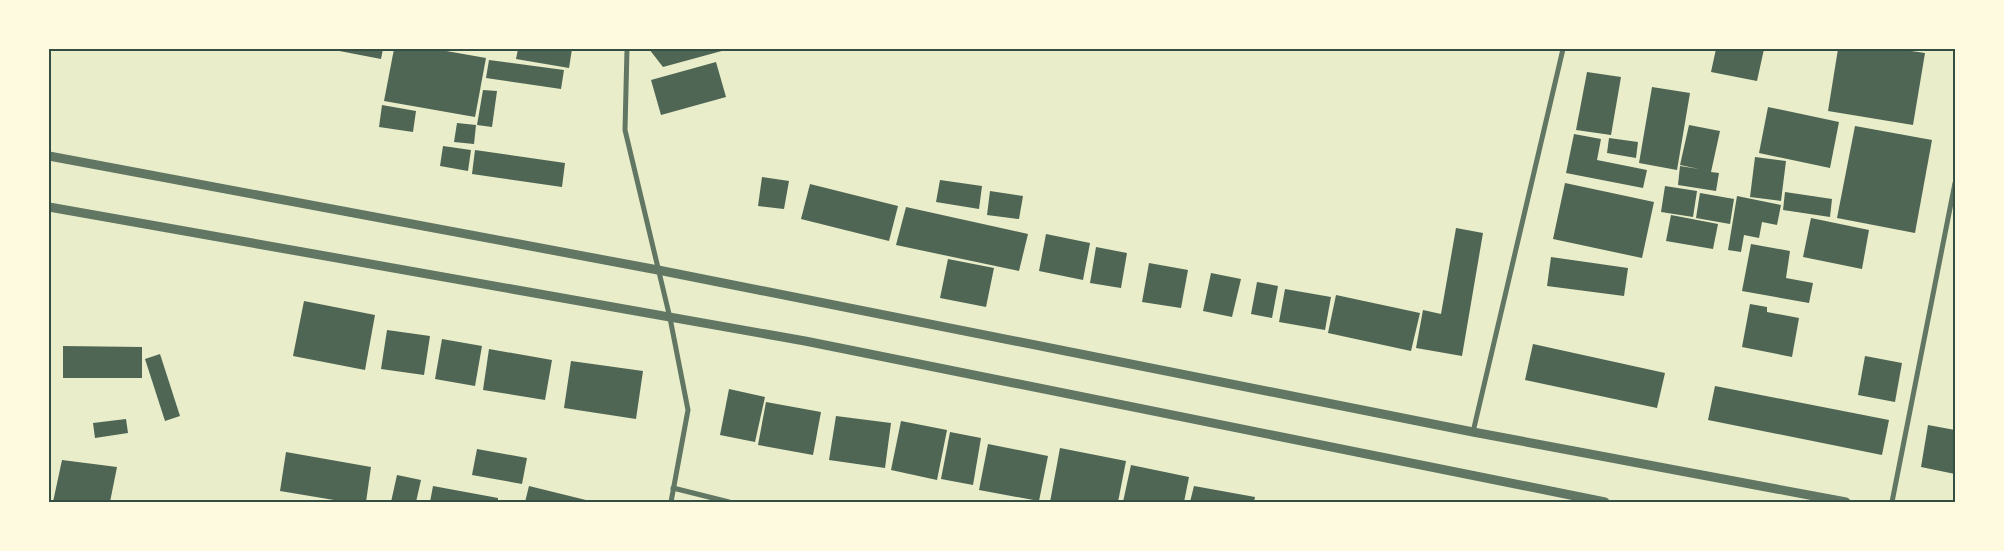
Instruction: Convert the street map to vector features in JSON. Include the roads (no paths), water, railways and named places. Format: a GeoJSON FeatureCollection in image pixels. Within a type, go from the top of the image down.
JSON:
{"type":"FeatureCollection","features":[{"type":"Feature","properties":{"kind":"street"},"geometry":{"type":"LineString","coordinates":[[627,49],[625,130],[670,318],[688,410],[671,502]]}},
{"type":"Feature","properties":{"kind":"street"},"geometry":{"type":"LineString","coordinates":[[1473,432],[1563,49]]}},
{"type":"Feature","properties":{"kind":"street"},"geometry":{"type":"LineString","coordinates":[[49,156],[658,270],[1473,432],[1846,502]]}},
{"type":"Feature","properties":{"kind":"street"},"geometry":{"type":"LineString","coordinates":[[1892,502],[1955,183]]}},
{"type":"Feature","properties":{"kind":"street"},"geometry":{"type":"LineString","coordinates":[[49,207],[805,341],[1605,502]]}},
{"type":"Feature","properties":{"kind":"street"},"geometry":{"type":"LineString","coordinates":[[674,488],[729,502]]}}]}
